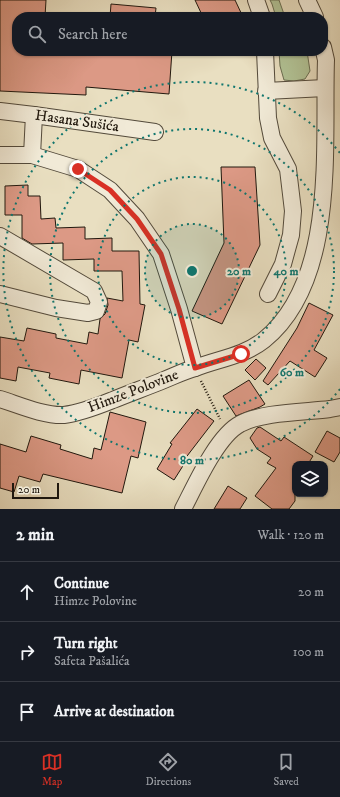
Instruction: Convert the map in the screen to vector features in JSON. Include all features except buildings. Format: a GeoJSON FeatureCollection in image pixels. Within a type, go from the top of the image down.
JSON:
{"type":"FeatureCollection","features":[{"type":"Feature","properties":{"kind":"street"},"geometry":{"type":"LineString","coordinates":[[256,0],[260,12]]}},
{"type":"Feature","properties":{"kind":"street"},"geometry":{"type":"LineString","coordinates":[[307,0],[312,12]]}},
{"type":"Feature","properties":{"kind":"street"},"geometry":{"type":"LineString","coordinates":[[265,56],[268,118],[272,138],[288,169],[293,211],[291,235],[283,264],[268,294]]}},
{"type":"Feature","properties":{"kind":"street","name":"Himze Polovine"},"geometry":{"type":"LineString","coordinates":[[0,399],[41,412],[64,415],[90,409],[195,368],[241,354],[264,340],[281,323],[299,295],[306,279],[312,261],[322,217],[325,168],[325,56]]}},
{"type":"Feature","properties":{"kind":"street"},"geometry":{"type":"LineString","coordinates":[[266,91],[325,88]]}},
{"type":"Feature","properties":{"kind":"street","name":"Hasana Sušića"},"geometry":{"type":"LineString","coordinates":[[0,111],[155,132]]}},
{"type":"Feature","properties":{"kind":"street"},"geometry":{"type":"LineString","coordinates":[[32,155],[34,115]]}},
{"type":"Feature","properties":{"kind":"street"},"geometry":{"type":"LineString","coordinates":[[0,155],[32,155],[78,169],[110,190],[137,219],[161,254],[179,309],[195,368]]}},
{"type":"Feature","properties":{"kind":"street"},"geometry":{"type":"LineString","coordinates":[[0,236],[94,291],[99,302],[96,311],[88,313],[56,308],[0,294]]}},
{"type":"Feature","properties":{"kind":"street"},"geometry":{"type":"LineString","coordinates":[[183,509],[210,458],[228,434],[240,424],[260,416],[340,407]]}},
{"type":"Feature","properties":{"kind":"path"},"geometry":{"type":"LineString","coordinates":[[195,368],[228,434]]}},
{"type":"Feature","properties":{"kind":"green space"},"geometry":{"type":"Polygon","coordinates":[[[270,0],[279,0],[283,12],[274,12],[270,0]]]}},
{"type":"Feature","properties":{"kind":"green space"},"geometry":{"type":"Polygon","coordinates":[[[279,56],[308,56],[310,71],[305,79],[294,81],[284,80],[280,66],[279,56]]]}},
{"type":"Feature","properties":{"kind":"route"},"geometry":{"type":"LineString","coordinates":[[78,169],[110,190],[137,219],[161,254],[179,309],[195,368],[241,354]]}}]}
